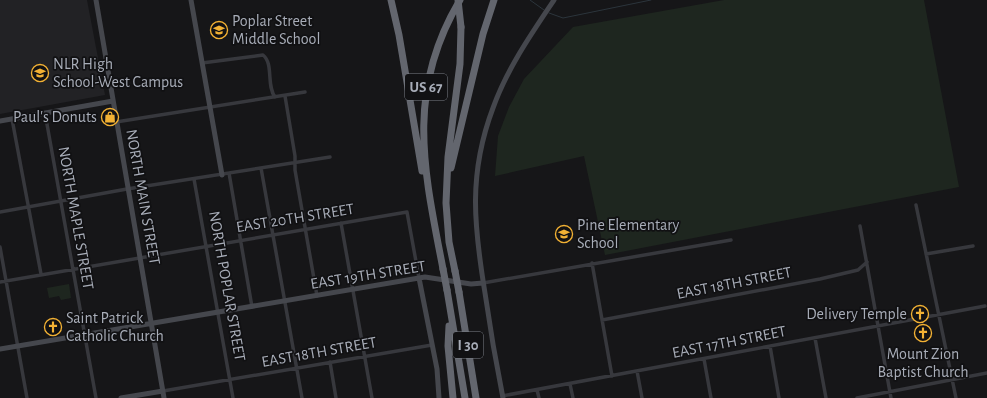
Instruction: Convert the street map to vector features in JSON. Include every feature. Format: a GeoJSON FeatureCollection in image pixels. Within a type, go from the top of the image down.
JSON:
{"type":"FeatureCollection","features":[{"type":"Feature","properties":{"kind":"highway"},"geometry":{"type":"LineString","coordinates":[[391,0],[399,34],[421,168],[427,182]]}},
{"type":"Feature","properties":{"kind":"highway"},"geometry":{"type":"LineString","coordinates":[[448,180],[448,157],[460,64],[461,27],[459,0]]}},
{"type":"Feature","properties":{"kind":"highway","name":"US 67"},"geometry":{"type":"LineString","coordinates":[[427,182],[423,138],[424,110],[428,79],[441,36],[459,0]]}},
{"type":"Feature","properties":{"kind":"highway","name":"US 67"},"geometry":{"type":"LineString","coordinates":[[448,180],[483,34],[494,1]]}},
{"type":"Feature","properties":{"kind":"highway","name":"I 30"},"geometry":{"type":"LineString","coordinates":[[448,180],[447,221],[476,398]]}},
{"type":"Feature","properties":{"kind":"highway","name":"I 30"},"geometry":{"type":"LineString","coordinates":[[427,182],[465,398]]}},
{"type":"Feature","properties":{"kind":"highway"},"geometry":{"type":"LineString","coordinates":[[450,306],[448,346],[453,398]]}},
{"type":"Feature","properties":{"kind":"main road","name":"NORTH MAIN STREET"},"geometry":{"type":"LineString","coordinates":[[96,0],[164,398]]}},
{"type":"Feature","properties":{"kind":"main road"},"geometry":{"type":"LineString","coordinates":[[191,0],[222,175]]}},
{"type":"Feature","properties":{"kind":"main road"},"geometry":{"type":"LineString","coordinates":[[502,397],[483,283],[474,213],[476,182],[481,146],[492,110],[504,83],[552,2]]}},
{"type":"Feature","properties":{"kind":"main road"},"geometry":{"type":"LineString","coordinates":[[0,121],[113,101]]}},
{"type":"Feature","properties":{"kind":"main road","name":"EAST 19TH STREET"},"geometry":{"type":"LineString","coordinates":[[0,349],[419,278],[435,277],[471,284],[483,283]]}},
{"type":"Feature","properties":{"kind":"main road"},"geometry":{"type":"LineString","coordinates":[[419,278],[432,345],[439,398]]}},
{"type":"Feature","properties":{"kind":"main road"},"geometry":{"type":"LineString","coordinates":[[121,398],[163,391]]}},
{"type":"Feature","properties":{"kind":"street"},"geometry":{"type":"LineString","coordinates":[[202,63],[260,54],[266,58],[271,90],[275,97]]}},
{"type":"Feature","properties":{"kind":"street"},"geometry":{"type":"LineString","coordinates":[[116,122],[304,92]]}},
{"type":"Feature","properties":{"kind":"street"},"geometry":{"type":"LineString","coordinates":[[285,96],[305,229],[317,296]]}},
{"type":"Feature","properties":{"kind":"street","name":"NORTH MAPLE STREET"},"geometry":{"type":"LineString","coordinates":[[45,113],[96,398]]}},
{"type":"Feature","properties":{"kind":"street"},"geometry":{"type":"LineString","coordinates":[[12,119],[41,274]]}},
{"type":"Feature","properties":{"kind":"street"},"geometry":{"type":"LineString","coordinates":[[0,212],[128,189],[330,157]]}},
{"type":"Feature","properties":{"kind":"street"},"geometry":{"type":"LineString","coordinates":[[262,168],[302,398]]}},
{"type":"Feature","properties":{"kind":"street"},"geometry":{"type":"LineString","coordinates":[[229,173],[252,307]]}},
{"type":"Feature","properties":{"kind":"street","name":"NORTH POPLAR STREET"},"geometry":{"type":"LineString","coordinates":[[194,179],[234,398]]}},
{"type":"Feature","properties":{"kind":"street"},"geometry":{"type":"LineString","coordinates":[[916,205],[956,398]]}},
{"type":"Feature","properties":{"kind":"street","name":"EAST 20TH STREET"},"geometry":{"type":"LineString","coordinates":[[0,282],[139,256],[407,212],[419,278]]}},
{"type":"Feature","properties":{"kind":"street"},"geometry":{"type":"LineString","coordinates":[[341,223],[372,398]]}},
{"type":"Feature","properties":{"kind":"street"},"geometry":{"type":"LineString","coordinates":[[860,226],[891,398]]}},
{"type":"Feature","properties":{"kind":"street","name":"EAST 19TH STREET"},"geometry":{"type":"LineString","coordinates":[[483,283],[731,240]]}},
{"type":"Feature","properties":{"kind":"street"},"geometry":{"type":"LineString","coordinates":[[926,254],[973,246]]}},
{"type":"Feature","properties":{"kind":"street"},"geometry":{"type":"LineString","coordinates":[[0,247],[27,398]]}},
{"type":"Feature","properties":{"kind":"street","name":"EAST 18TH STREET"},"geometry":{"type":"LineString","coordinates":[[602,320],[820,279],[858,270],[867,262]]}},
{"type":"Feature","properties":{"kind":"street"},"geometry":{"type":"LineString","coordinates":[[592,263],[612,376]]}},
{"type":"Feature","properties":{"kind":"street","name":"EAST 17TH STREET"},"geometry":{"type":"LineString","coordinates":[[502,397],[984,306]]}},
{"type":"Feature","properties":{"kind":"street"},"geometry":{"type":"LineString","coordinates":[[815,338],[826,398]]}},
{"type":"Feature","properties":{"kind":"street","name":"EAST 18TH STREET"},"geometry":{"type":"LineString","coordinates":[[163,391],[432,345]]}},
{"type":"Feature","properties":{"kind":"street"},"geometry":{"type":"LineString","coordinates":[[770,346],[779,398]]}},
{"type":"Feature","properties":{"kind":"street"},"geometry":{"type":"LineString","coordinates":[[704,358],[711,398]]}},
{"type":"Feature","properties":{"kind":"street"},"geometry":{"type":"LineString","coordinates":[[330,362],[336,398]]}},
{"type":"Feature","properties":{"kind":"street"},"geometry":{"type":"LineString","coordinates":[[637,371],[642,398]]}},
{"type":"Feature","properties":{"kind":"street"},"geometry":{"type":"LineString","coordinates":[[857,398],[987,373]]}},
{"type":"Feature","properties":{"kind":"street"},"geometry":{"type":"LineString","coordinates":[[570,384],[573,398]]}},
{"type":"Feature","properties":{"kind":"street"},"geometry":{"type":"LineString","coordinates":[[537,390],[539,398]]}},
{"type":"Feature","properties":{"kind":"shaded area"},"geometry":{"type":"Polygon","coordinates":[[[0,0],[87,0],[105,95],[0,114],[0,0]]]}},
{"type":"Feature","properties":{"kind":"shaded area"},"geometry":{"type":"Polygon","coordinates":[[[724,0],[924,0],[959,187],[605,255],[584,156],[495,176],[498,136],[509,107],[524,79],[573,27],[724,0]]]}},
{"type":"Feature","properties":{"kind":"shaded area"},"geometry":{"type":"Polygon","coordinates":[[[69,284],[71,298],[61,300],[59,296],[49,298],[47,288],[69,284]]]}},
{"type":"Feature","properties":{"kind":"waterway"},"geometry":{"type":"LineString","coordinates":[[530,0],[544,10]]}},
{"type":"Feature","properties":{"kind":"waterway"},"geometry":{"type":"LineString","coordinates":[[549,13],[563,18],[651,0]]}},
{"type":"Feature","properties":{"kind":"place","name":"Poplar Street Middle School"},"geometry":{"type":"Point","coordinates":[219,30]}},
{"type":"Feature","properties":{"kind":"place","name":"NLR High School-West Campus"},"geometry":{"type":"Point","coordinates":[40,73]}},
{"type":"Feature","properties":{"kind":"place","name":"Paul's Donuts"},"geometry":{"type":"Point","coordinates":[110,117]}},
{"type":"Feature","properties":{"kind":"place","name":"Pine Elementary School"},"geometry":{"type":"Point","coordinates":[564,234]}},
{"type":"Feature","properties":{"kind":"place","name":"Delivery Temple"},"geometry":{"type":"Point","coordinates":[920,314]}},
{"type":"Feature","properties":{"kind":"place","name":"Saint Patrick Catholic Church"},"geometry":{"type":"Point","coordinates":[53,327]}},
{"type":"Feature","properties":{"kind":"place","name":"Mount Zion Baptist Church"},"geometry":{"type":"Point","coordinates":[923,333]}}]}
